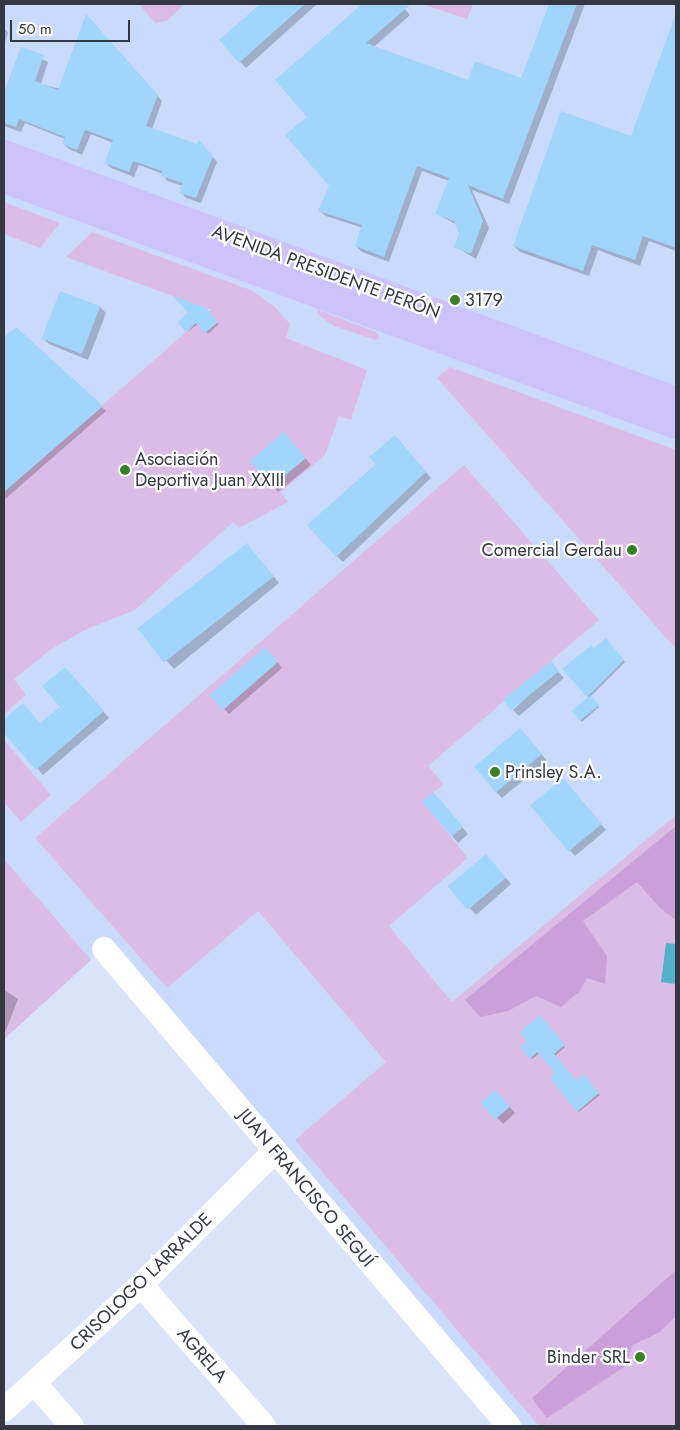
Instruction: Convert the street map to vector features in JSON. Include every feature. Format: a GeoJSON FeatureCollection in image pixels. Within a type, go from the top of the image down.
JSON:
{"type":"FeatureCollection","features":[{"type":"Feature","properties":{"kind":"main road","name":"AVENIDA PRESIDENTE PERÓN"},"geometry":{"type":"LineString","coordinates":[[4,154],[676,401]]}},
{"type":"Feature","properties":{"kind":"main road","name":"AVENIDA PRESIDENTE PERÓN"},"geometry":{"type":"LineString","coordinates":[[4,179],[676,425]]}},
{"type":"Feature","properties":{"kind":"street","name":"JUAN FRANCISCO SEGUÍ"},"geometry":{"type":"LineString","coordinates":[[104,949],[509,1426]]}},
{"type":"Feature","properties":{"kind":"street","name":"CRISOLOGO LARRALDE"},"geometry":{"type":"LineString","coordinates":[[4,1410],[141,1285],[275,1151]]}},
{"type":"Feature","properties":{"kind":"street","name":"AGRELA"},"geometry":{"type":"LineString","coordinates":[[141,1285],[264,1426]]}},
{"type":"Feature","properties":{"kind":"street"},"geometry":{"type":"LineString","coordinates":[[34,1383],[72,1426]]}},
{"type":"Feature","properties":{"kind":"shaded area"},"geometry":{"type":"Polygon","coordinates":[[[4,4],[676,4],[676,1426],[509,1426],[103,949],[4,1039],[4,4]]]}},
{"type":"Feature","properties":{"kind":"shaded area"},"geometry":{"type":"Polygon","coordinates":[[[139,4],[185,4],[167,21],[155,23],[139,4]]]}},
{"type":"Feature","properties":{"kind":"shaded area"},"geometry":{"type":"Polygon","coordinates":[[[422,4],[473,4],[467,19],[422,4]]]}},
{"type":"Feature","properties":{"kind":"shaded area"},"geometry":{"type":"Polygon","coordinates":[[[4,202],[60,223],[40,248],[4,234],[4,202]]]}},
{"type":"Feature","properties":{"kind":"shaded area","name":"Asociación Deportiva Juan XXIII"},"geometry":{"type":"Polygon","coordinates":[[[92,232],[251,290],[275,307],[290,324],[286,338],[367,370],[351,420],[339,416],[325,455],[281,492],[288,502],[239,528],[233,522],[135,610],[87,629],[50,650],[14,679],[26,695],[4,714],[4,492],[211,310],[66,257],[92,232]]]}},
{"type":"Feature","properties":{"kind":"shaded area"},"geometry":{"type":"Polygon","coordinates":[[[318,310],[376,332],[380,338],[376,340],[334,326],[317,314],[318,310]]]}},
{"type":"Feature","properties":{"kind":"shaded area","name":"Comercial Gerdau"},"geometry":{"type":"Polygon","coordinates":[[[450,367],[676,450],[676,649],[437,378],[450,367]]]}},
{"type":"Feature","properties":{"kind":"shaded area"},"geometry":{"type":"Polygon","coordinates":[[[464,465],[599,620],[428,766],[444,784],[422,801],[468,858],[389,926],[452,1002],[676,815],[676,1426],[539,1426],[295,1140],[386,1062],[258,911],[167,988],[35,838],[464,465]]]}},
{"type":"Feature","properties":{"kind":"shaded area"},"geometry":{"type":"Polygon","coordinates":[[[4,740],[51,795],[21,822],[4,802],[4,740]]]}},
{"type":"Feature","properties":{"kind":"shaded area"},"geometry":{"type":"Polygon","coordinates":[[[676,826],[676,920],[660,908],[637,882],[583,921],[607,956],[605,984],[587,978],[580,991],[561,1007],[536,996],[508,1011],[480,1017],[465,1000],[676,826]]]}},
{"type":"Feature","properties":{"kind":"shaded area"},"geometry":{"type":"Polygon","coordinates":[[[4,859],[91,960],[4,1039],[4,859]]]}},
{"type":"Feature","properties":{"kind":"shaded area"},"geometry":{"type":"Polygon","coordinates":[[[666,943],[676,944],[675,984],[661,982],[666,943]]]}},
{"type":"Feature","properties":{"kind":"shaded area"},"geometry":{"type":"Polygon","coordinates":[[[676,1270],[676,1316],[660,1332],[633,1345],[624,1367],[547,1418],[532,1398],[676,1270]]]}},
{"type":"Feature","properties":{"kind":"building"},"geometry":{"type":"Polygon","coordinates":[[[260,4],[305,4],[239,63],[219,40],[260,4]]]}},
{"type":"Feature","properties":{"kind":"building"},"geometry":{"type":"Polygon","coordinates":[[[362,4],[411,4],[366,43],[468,80],[475,61],[521,78],[549,4],[577,4],[503,199],[468,185],[483,221],[471,254],[454,247],[459,234],[454,221],[435,214],[449,178],[417,166],[384,257],[355,246],[362,225],[318,211],[329,186],[285,135],[307,117],[275,80],[362,4]]]}},
{"type":"Feature","properties":{"kind":"building"},"geometry":{"type":"Polygon","coordinates":[[[86,14],[158,95],[146,126],[197,144],[199,140],[213,156],[196,198],[179,193],[183,183],[161,176],[162,171],[133,161],[129,172],[105,163],[113,140],[85,130],[77,150],[62,144],[65,137],[19,119],[16,127],[4,123],[4,92],[21,47],[44,55],[35,81],[58,90],[86,14]]]}},
{"type":"Feature","properties":{"kind":"building"},"geometry":{"type":"Polygon","coordinates":[[[675,16],[676,248],[643,236],[635,260],[592,245],[583,271],[513,246],[561,111],[631,136],[675,16]]]}},
{"type":"Feature","properties":{"kind":"building"},"geometry":{"type":"Polygon","coordinates":[[[60,291],[100,306],[82,354],[42,339],[60,291]]]}},
{"type":"Feature","properties":{"kind":"building"},"geometry":{"type":"Polygon","coordinates":[[[173,296],[206,308],[218,322],[205,333],[196,323],[186,332],[178,322],[188,313],[173,296]]]}},
{"type":"Feature","properties":{"kind":"building"},"geometry":{"type":"Polygon","coordinates":[[[16,327],[103,406],[4,492],[4,337],[16,327]]]}},
{"type":"Feature","properties":{"kind":"building"},"geometry":{"type":"Polygon","coordinates":[[[284,432],[306,458],[271,487],[250,461],[284,432]]]}},
{"type":"Feature","properties":{"kind":"building"},"geometry":{"type":"Polygon","coordinates":[[[395,435],[426,472],[336,557],[307,525],[376,464],[369,457],[395,435]]]}},
{"type":"Feature","properties":{"kind":"building"},"geometry":{"type":"Polygon","coordinates":[[[247,543],[273,577],[164,662],[137,629],[247,543]]]}},
{"type":"Feature","properties":{"kind":"building"},"geometry":{"type":"Polygon","coordinates":[[[606,638],[624,660],[587,697],[562,669],[591,645],[594,648],[606,638]]]}},
{"type":"Feature","properties":{"kind":"building"},"geometry":{"type":"Polygon","coordinates":[[[265,647],[278,662],[223,710],[210,695],[265,647]]]}},
{"type":"Feature","properties":{"kind":"building"},"geometry":{"type":"Polygon","coordinates":[[[551,661],[559,671],[511,710],[503,700],[551,661]]]}},
{"type":"Feature","properties":{"kind":"building"},"geometry":{"type":"Polygon","coordinates":[[[65,667],[104,711],[36,770],[4,733],[4,719],[23,703],[40,723],[60,707],[42,686],[65,667]]]}},
{"type":"Feature","properties":{"kind":"building"},"geometry":{"type":"Polygon","coordinates":[[[591,695],[599,705],[580,721],[572,711],[591,695]]]}},
{"type":"Feature","properties":{"kind":"building"},"geometry":{"type":"Polygon","coordinates":[[[520,728],[542,754],[496,793],[474,767],[520,728]]]}},
{"type":"Feature","properties":{"kind":"building"},"geometry":{"type":"Polygon","coordinates":[[[563,778],[602,824],[569,852],[530,806],[563,778]]]}},
{"type":"Feature","properties":{"kind":"building"},"geometry":{"type":"Polygon","coordinates":[[[433,792],[463,827],[452,837],[422,802],[433,792]]]}},
{"type":"Feature","properties":{"kind":"building"},"geometry":{"type":"Polygon","coordinates":[[[486,854],[506,878],[468,910],[448,886],[486,854]]]}},
{"type":"Feature","properties":{"kind":"building"},"geometry":{"type":"Polygon","coordinates":[[[540,1015],[565,1045],[554,1054],[576,1080],[584,1074],[599,1093],[577,1112],[550,1078],[555,1073],[537,1052],[530,1059],[520,1047],[527,1041],[520,1032],[540,1015]]]}},
{"type":"Feature","properties":{"kind":"building"},"geometry":{"type":"Polygon","coordinates":[[[496,1090],[510,1107],[494,1120],[480,1103],[496,1090]]]}},
{"type":"Feature","properties":{"kind":"place","name":"3179"},"geometry":{"type":"Point","coordinates":[455,300]}},
{"type":"Feature","properties":{"kind":"place","name":"Asociación Deportiva Juan XXIII"},"geometry":{"type":"Point","coordinates":[125,470]}},
{"type":"Feature","properties":{"kind":"place","name":"Comercial Gerdau"},"geometry":{"type":"Point","coordinates":[632,550]}},
{"type":"Feature","properties":{"kind":"place","name":"Prinsley S.A."},"geometry":{"type":"Point","coordinates":[495,772]}},
{"type":"Feature","properties":{"kind":"place","name":"Binder SRL"},"geometry":{"type":"Point","coordinates":[640,1357]}}]}
